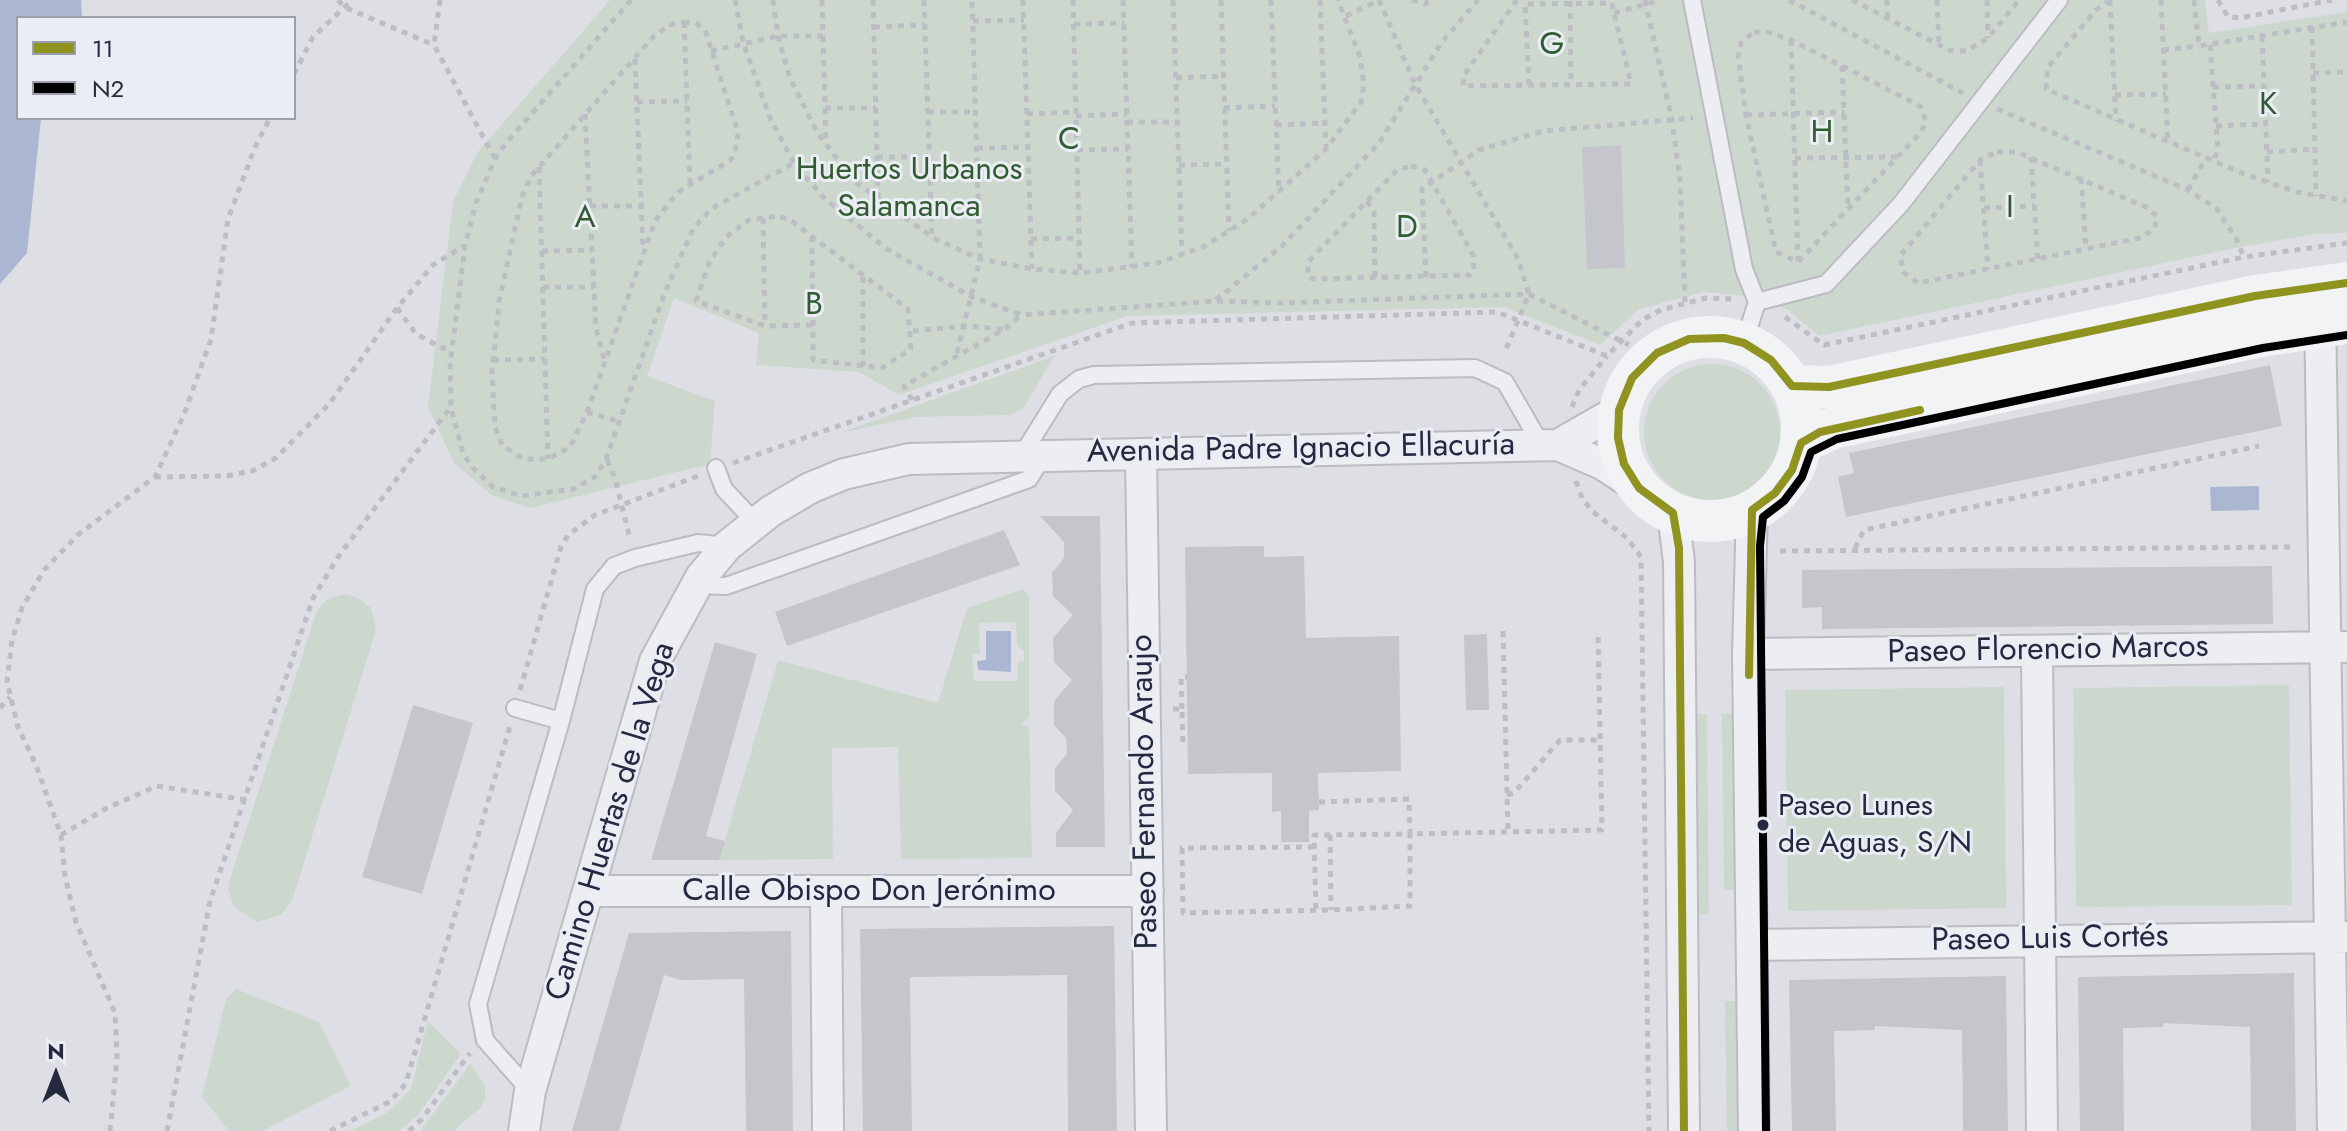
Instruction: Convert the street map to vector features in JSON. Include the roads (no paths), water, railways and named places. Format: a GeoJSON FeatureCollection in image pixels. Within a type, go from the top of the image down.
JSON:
{"type":"FeatureCollection","features":[{"type":"Feature","properties":{"kind":"main road"},"geometry":{"type":"LineString","coordinates":[[1792,386],[1829,387],[2333,304]]}},
{"type":"Feature","properties":{"kind":"main road"},"geometry":{"type":"LineString","coordinates":[[1801,443],[1833,428],[2333,304]]}},
{"type":"Feature","properties":{"kind":"main road"},"geometry":{"type":"LineString","coordinates":[[1724,338],[1744,343],[1771,360],[1792,386],[1799,404],[1801,443],[1792,470],[1775,493],[1752,510],[1726,519],[1699,520],[1673,513],[1639,488],[1621,451],[1619,410],[1632,378],[1657,353],[1689,339],[1724,338]]}},
{"type":"Feature","properties":{"kind":"street"},"geometry":{"type":"LineString","coordinates":[[2333,304],[2339,937],[2333,1131]]}},
{"type":"Feature","properties":{"kind":"street","name":"Avenida Padre Ignacio Ellacuría"},"geometry":{"type":"LineString","coordinates":[[1558,453],[1619,410]]}},
{"type":"Feature","properties":{"kind":"street","name":"Avenida Padre Ignacio Ellacuría"},"geometry":{"type":"LineString","coordinates":[[727,546],[755,522],[810,488],[879,464],[933,457],[1558,453],[1602,464],[1639,488]]}},
{"type":"Feature","properties":{"kind":"street","name":"Paseo Fernando Araujo"},"geometry":{"type":"LineString","coordinates":[[1141,454],[1151,1131]]}},
{"type":"Feature","properties":{"kind":"street"},"geometry":{"type":"LineString","coordinates":[[1752,510],[1748,654],[1754,1131]]}},
{"type":"Feature","properties":{"kind":"street"},"geometry":{"type":"LineString","coordinates":[[1673,513],[1679,562],[1684,1131]]}},
{"type":"Feature","properties":{"kind":"street","name":"Camino Huertas de la Vega"},"geometry":{"type":"LineString","coordinates":[[521,1116],[591,891],[655,661],[696,585],[727,546]]}},
{"type":"Feature","properties":{"kind":"street","name":"Paseo Florencio Marcos"},"geometry":{"type":"LineString","coordinates":[[1748,654],[2336,648]]}},
{"type":"Feature","properties":{"kind":"street"},"geometry":{"type":"LineString","coordinates":[[2037,651],[2042,1131]]}},
{"type":"Feature","properties":{"kind":"street","name":"Calle Obispo Don Jerónimo"},"geometry":{"type":"LineString","coordinates":[[591,891],[1148,891]]}},
{"type":"Feature","properties":{"kind":"street"},"geometry":{"type":"LineString","coordinates":[[826,893],[828,1131]]}},
{"type":"Feature","properties":{"kind":"street","name":"Paseo Luis Cortés"},"geometry":{"type":"LineString","coordinates":[[1753,945],[2339,937]]}},
{"type":"Feature","properties":{"kind":"lane"},"geometry":{"type":"LineString","coordinates":[[1692,0],[1744,269],[1757,302],[1744,343]]}},
{"type":"Feature","properties":{"kind":"lane"},"geometry":{"type":"LineString","coordinates":[[1757,302],[1826,284],[1901,204],[2059,0]]}},
{"type":"Feature","properties":{"kind":"lane"},"geometry":{"type":"LineString","coordinates":[[1033,455],[1060,394],[1079,379],[1094,375],[1475,368],[1505,382],[1558,453]]}},
{"type":"Feature","properties":{"kind":"lane","name":"Avenida Padre Ignacio Ellacuría"},"geometry":{"type":"LineString","coordinates":[[696,585],[726,586],[1029,479],[1033,455]]}},
{"type":"Feature","properties":{"kind":"lane"},"geometry":{"type":"LineString","coordinates":[[716,468],[724,489],[755,522]]}},
{"type":"Feature","properties":{"kind":"lane"},"geometry":{"type":"LineString","coordinates":[[521,1116],[485,1040],[478,1004],[561,721],[595,589],[614,566],[635,558],[698,543],[727,546]]}},
{"type":"Feature","properties":{"kind":"lane"},"geometry":{"type":"LineString","coordinates":[[515,708],[561,721]]}},
{"type":"Feature","properties":{"kind":"water"},"geometry":{"type":"Polygon","coordinates":[[[0,0],[81,0],[82,16],[16,16],[16,120],[41,120],[27,253],[0,284],[0,0]]]}},
{"type":"Feature","properties":{"kind":"water"},"geometry":{"type":"Polygon","coordinates":[[[2259,486],[2259,510],[2211,511],[2210,487],[2259,486]]]}},
{"type":"Feature","properties":{"kind":"water"},"geometry":{"type":"Polygon","coordinates":[[[986,631],[1011,631],[1011,672],[978,670],[977,661],[986,660],[986,631]]]}},
{"type":"Feature","properties":{"kind":"place","name":"Paseo Lunes de Aguas, S/N"},"geometry":{"type":"Point","coordinates":[1763,825]}},
{"type":"Feature","properties":{"kind":"park label","name":"G"},"geometry":{"type":"Point","coordinates":[1552,46]}},
{"type":"Feature","properties":{"kind":"park label","name":"K"},"geometry":{"type":"Point","coordinates":[2268,106]}},
{"type":"Feature","properties":{"kind":"park label","name":"H"},"geometry":{"type":"Point","coordinates":[1822,134]}},
{"type":"Feature","properties":{"kind":"park label","name":"C"},"geometry":{"type":"Point","coordinates":[1069,141]}},
{"type":"Feature","properties":{"kind":"park label","name":"Huertos Urbanos Salamanca"},"geometry":{"type":"Point","coordinates":[909,190]}},
{"type":"Feature","properties":{"kind":"park label","name":"I"},"geometry":{"type":"Point","coordinates":[2010,209]}},
{"type":"Feature","properties":{"kind":"park label","name":"A"},"geometry":{"type":"Point","coordinates":[585,219]}},
{"type":"Feature","properties":{"kind":"park label","name":"D"},"geometry":{"type":"Point","coordinates":[1407,229]}},
{"type":"Feature","properties":{"kind":"park label","name":"B"},"geometry":{"type":"Point","coordinates":[814,306]}}]}
